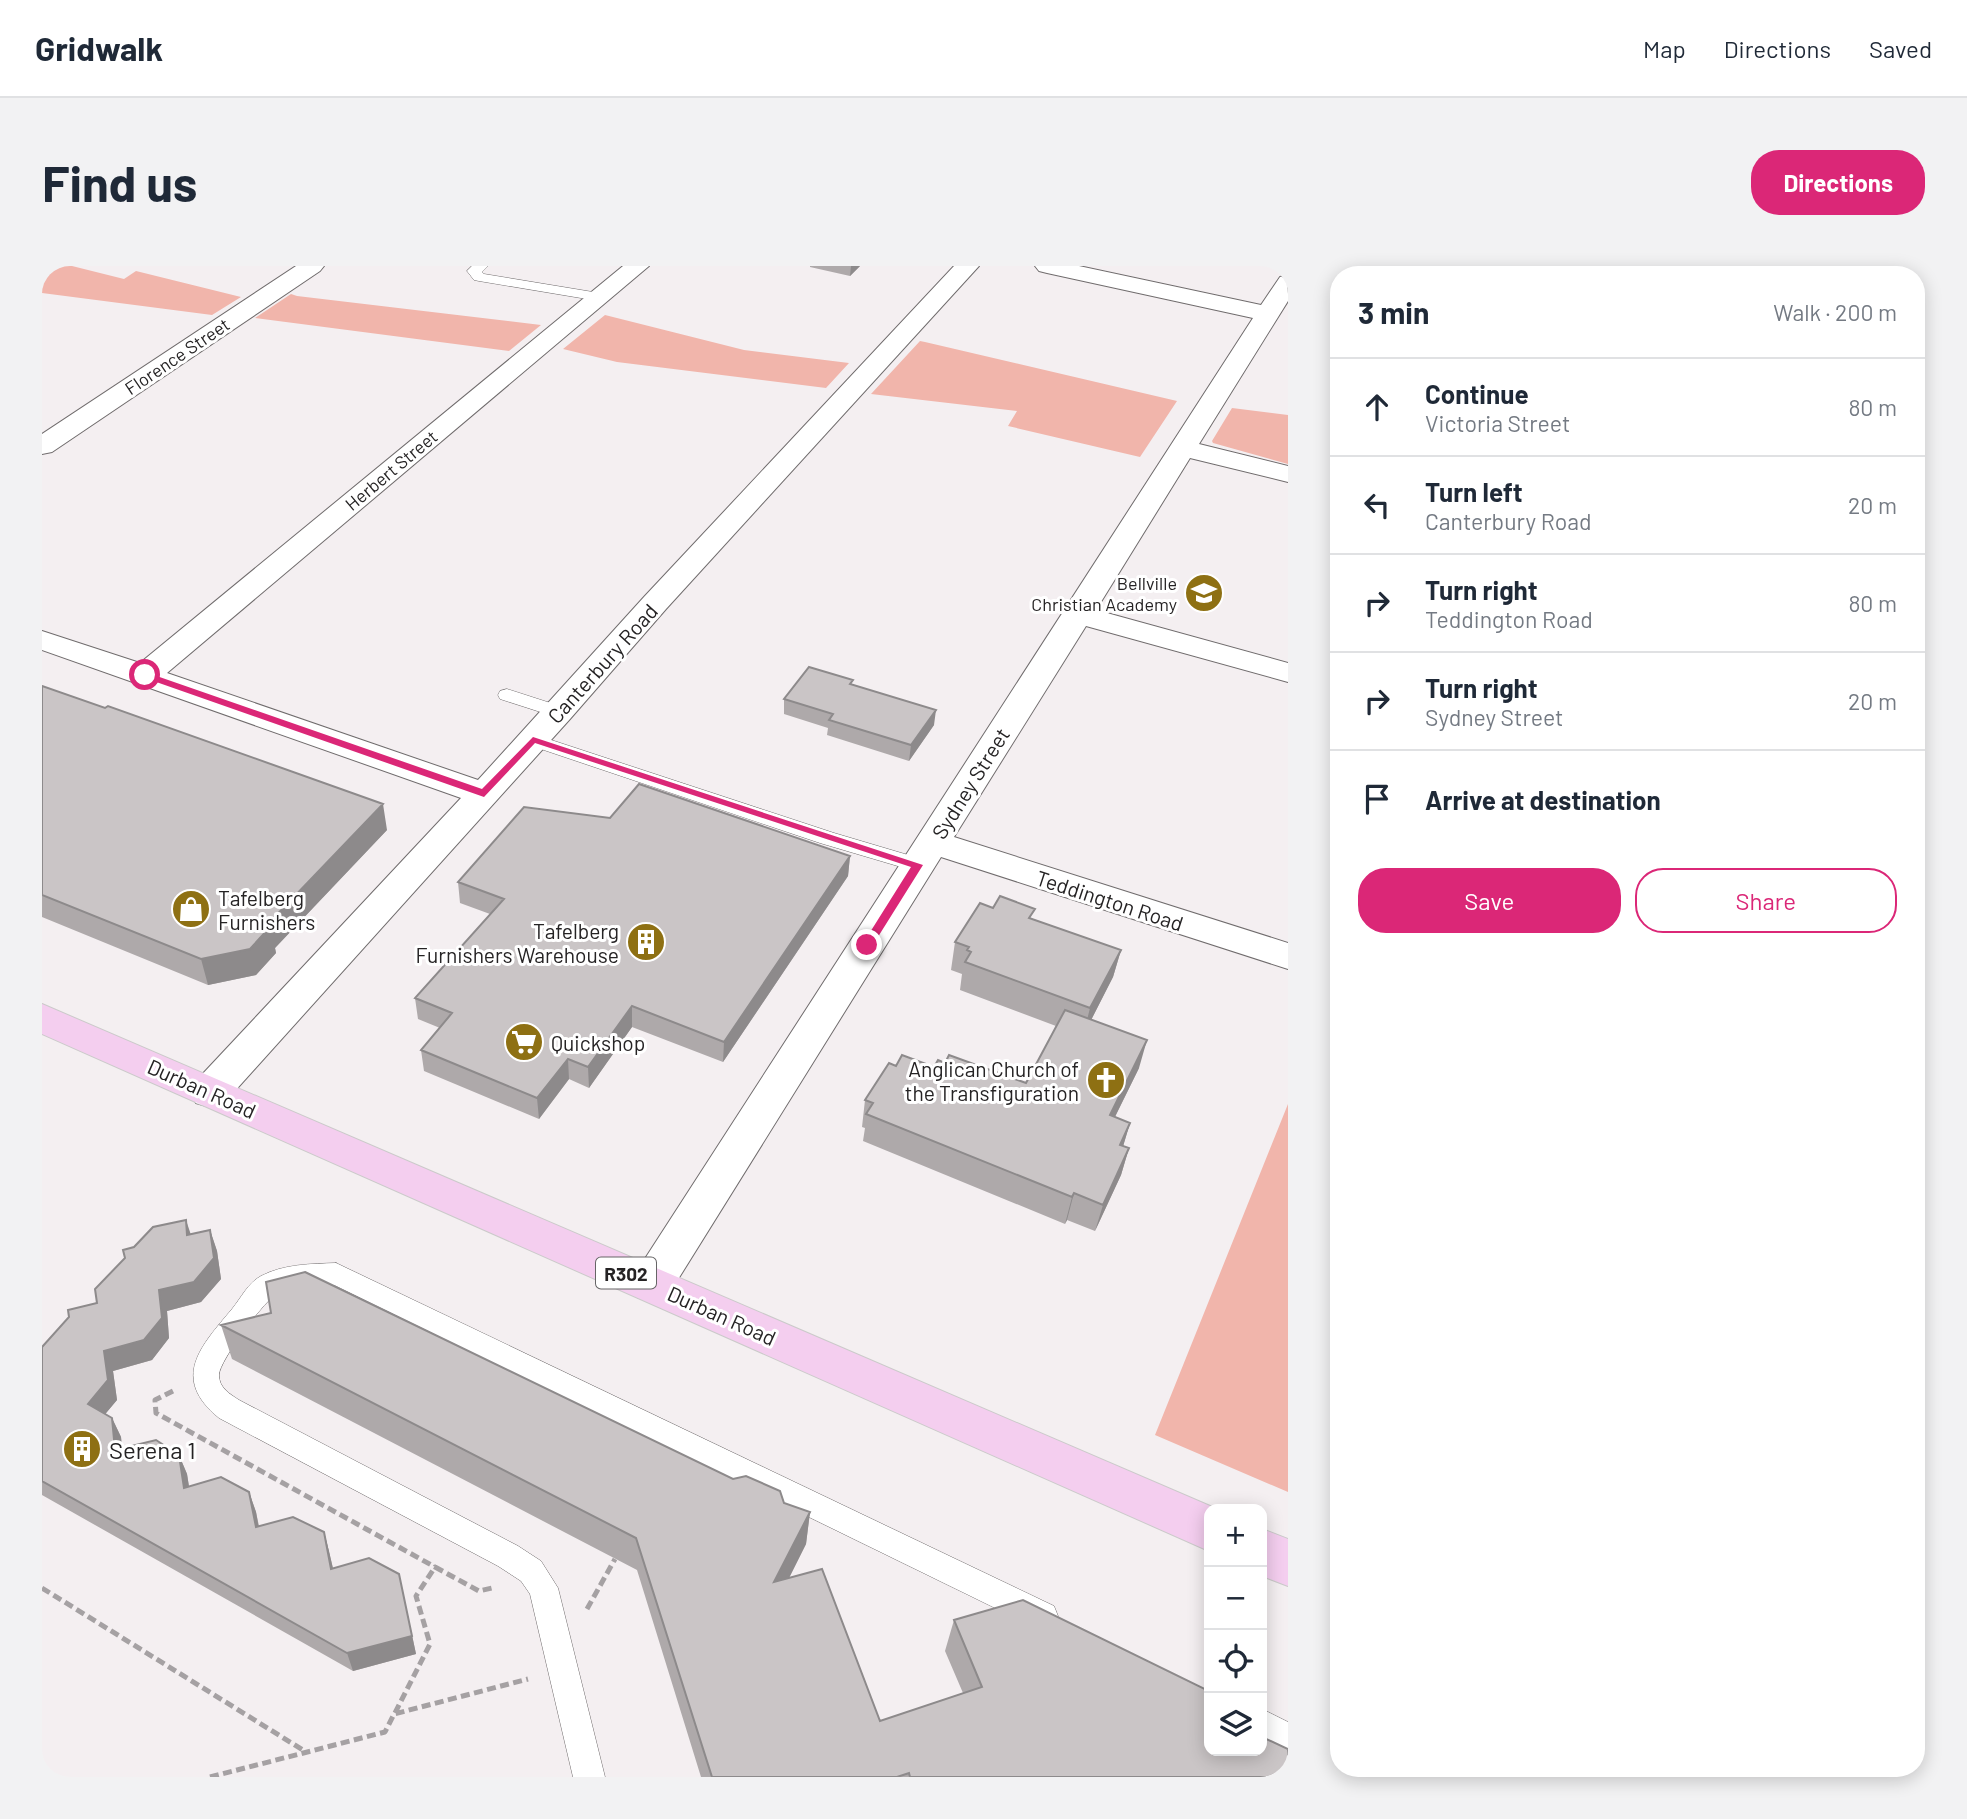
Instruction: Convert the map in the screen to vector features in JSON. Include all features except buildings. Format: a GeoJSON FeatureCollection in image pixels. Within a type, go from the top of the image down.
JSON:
{"type":"FeatureCollection","features":[{"type":"Feature","properties":{"kind":"main road","name":"Durban Road"},"geometry":{"type":"LineString","coordinates":[[42,1018],[1204,1527]]}},
{"type":"Feature","properties":{"kind":"main road"},"geometry":{"type":"LineString","coordinates":[[1267,1554],[1288,1563]]}},
{"type":"Feature","properties":{"kind":"street","name":"Florence Street"},"geometry":{"type":"LineString","coordinates":[[42,446],[312,266]]}},
{"type":"Feature","properties":{"kind":"street","name":"Herbert Street"},"geometry":{"type":"LineString","coordinates":[[145,675],[637,266]]}},
{"type":"Feature","properties":{"kind":"street","name":"Canterbury Road"},"geometry":{"type":"LineString","coordinates":[[210,1092],[559,712],[655,603],[967,266]]}},
{"type":"Feature","properties":{"kind":"street"},"geometry":{"type":"LineString","coordinates":[[1047,266],[1268,314]]}},
{"type":"Feature","properties":{"kind":"street","name":"Sydney Street"},"geometry":{"type":"LineString","coordinates":[[652,1284],[1288,282]]}},
{"type":"Feature","properties":{"kind":"street"},"geometry":{"type":"LineString","coordinates":[[1182,448],[1288,474]]}},
{"type":"Feature","properties":{"kind":"street"},"geometry":{"type":"LineString","coordinates":[[1077,614],[1288,673]]}},
{"type":"Feature","properties":{"kind":"street"},"geometry":{"type":"LineString","coordinates":[[42,640],[484,793]]}},
{"type":"Feature","properties":{"kind":"street","name":"Teddington Road"},"geometry":{"type":"LineString","coordinates":[[925,854],[1288,956]]}},
{"type":"Feature","properties":{"kind":"lane"},"geometry":{"type":"LineString","coordinates":[[481,266],[474,271],[479,277],[599,297]]}},
{"type":"Feature","properties":{"kind":"lane"},"geometry":{"type":"LineString","coordinates":[[506,695],[559,712]]}},
{"type":"Feature","properties":{"kind":"lane","name":"Teddington Road"},"geometry":{"type":"LineString","coordinates":[[533,740],[925,854]]}},
{"type":"Feature","properties":{"kind":"lane"},"geometry":{"type":"LineString","coordinates":[[590,1777],[543,1588],[531,1571],[216,1401],[208,1389],[205,1375],[208,1360],[216,1346],[267,1285],[290,1279],[336,1274],[1063,1626]]}},
{"type":"Feature","properties":{"kind":"lane"},"geometry":{"type":"LineString","coordinates":[[1267,1728],[1288,1740]]}},
{"type":"Feature","properties":{"kind":"path"},"geometry":{"type":"LineString","coordinates":[[210,1777],[385,1732],[430,1644],[416,1596],[435,1567],[479,1591],[501,1586]]}},
{"type":"Feature","properties":{"kind":"path"},"geometry":{"type":"LineString","coordinates":[[42,1588],[307,1752]]}},
{"type":"Feature","properties":{"kind":"path"},"geometry":{"type":"LineString","coordinates":[[524,1666],[528,1679]]}},
{"type":"Feature","properties":{"kind":"path"},"geometry":{"type":"LineString","coordinates":[[394,1714],[563,1670]]}},
{"type":"Feature","properties":{"kind":"shaded area"},"geometry":{"type":"Polygon","coordinates":[[[42,266],[72,266],[124,279],[136,271],[241,297],[212,315],[42,293],[42,266]]]}},
{"type":"Feature","properties":{"kind":"shaded area"},"geometry":{"type":"Polygon","coordinates":[[[291,294],[541,325],[509,351],[255,318],[291,294]]]}},
{"type":"Feature","properties":{"kind":"shaded area"},"geometry":{"type":"Polygon","coordinates":[[[605,315],[744,350],[849,363],[826,388],[617,362],[563,349],[605,315]]]}},
{"type":"Feature","properties":{"kind":"shaded area"},"geometry":{"type":"Polygon","coordinates":[[[920,341],[1177,401],[1140,457],[1008,426],[1017,411],[871,394],[920,341]]]}},
{"type":"Feature","properties":{"kind":"shaded area"},"geometry":{"type":"Polygon","coordinates":[[[1232,408],[1288,415],[1288,464],[1213,443],[1232,408]]]}},
{"type":"Feature","properties":{"kind":"shaded area"},"geometry":{"type":"Polygon","coordinates":[[[1288,1104],[1288,1492],[1155,1435],[1288,1104]]]}},
{"type":"Feature","properties":{"kind":"place","name":"Bellville Christian Academy"},"geometry":{"type":"Point","coordinates":[1204,593]}},
{"type":"Feature","properties":{"kind":"place","name":"Tafelberg Furnishers"},"geometry":{"type":"Point","coordinates":[191,909]}},
{"type":"Feature","properties":{"kind":"place","name":"Tafelberg Furnishers Warehouse"},"geometry":{"type":"Point","coordinates":[646,942]}},
{"type":"Feature","properties":{"kind":"place","name":"Quickshop"},"geometry":{"type":"Point","coordinates":[524,1042]}},
{"type":"Feature","properties":{"kind":"place","name":"Anglican Church of the Transfiguration"},"geometry":{"type":"Point","coordinates":[1106,1080]}},
{"type":"Feature","properties":{"kind":"place","name":"Serena 1"},"geometry":{"type":"Point","coordinates":[82,1449]}},
{"type":"Feature","properties":{"kind":"route"},"geometry":{"type":"LineString","coordinates":[[145,675],[484,793],[533,740],[827,838],[918,865],[867,945]]}}]}
